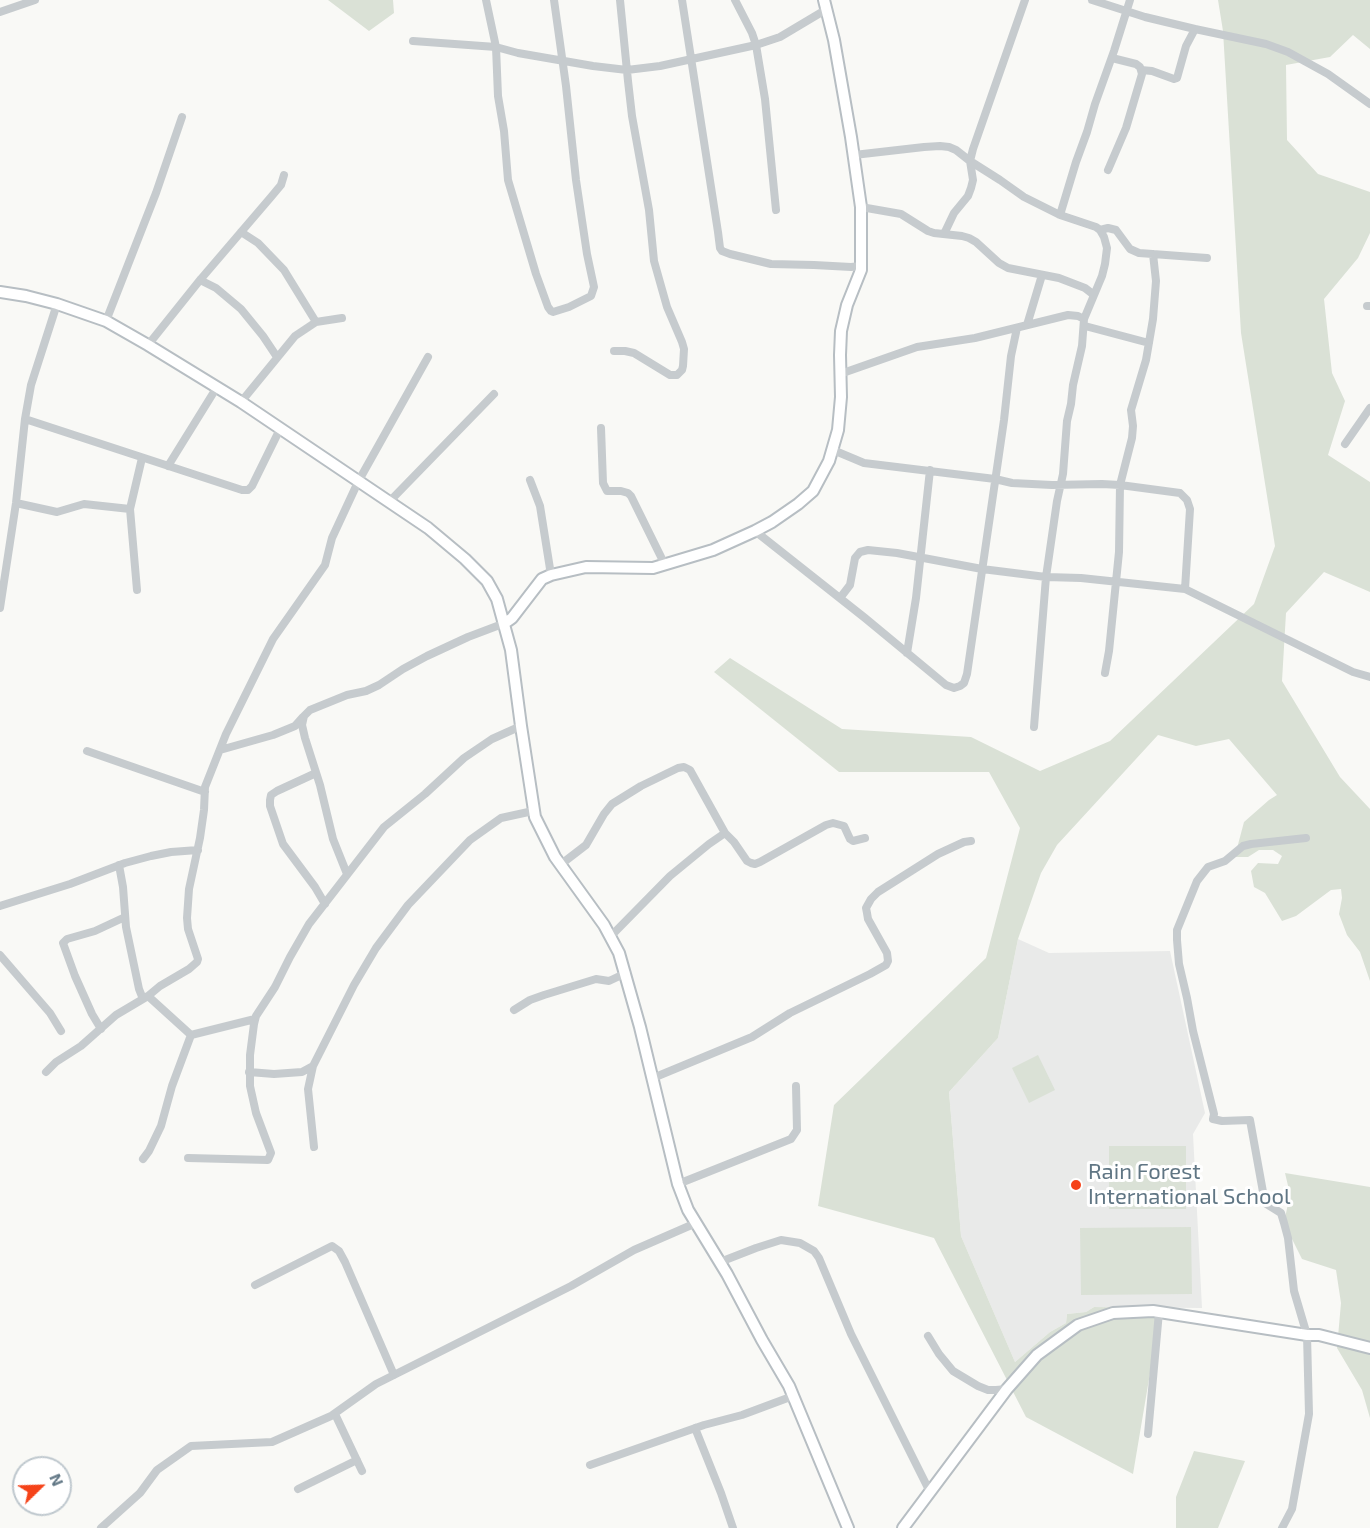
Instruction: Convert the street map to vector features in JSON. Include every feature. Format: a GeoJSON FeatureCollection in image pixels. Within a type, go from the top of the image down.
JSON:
{"type":"FeatureCollection","features":[{"type":"Feature","properties":{"kind":"street"},"geometry":{"type":"LineString","coordinates":[[0,12],[35,0]]}},
{"type":"Feature","properties":{"kind":"street"},"geometry":{"type":"LineString","coordinates":[[486,0],[496,47],[497,86],[508,180],[536,274],[549,309],[553,312],[591,296],[594,287],[576,180],[554,0]]}},
{"type":"Feature","properties":{"kind":"street"},"geometry":{"type":"LineString","coordinates":[[614,351],[634,353],[670,375],[677,375],[683,366],[684,349],[661,290],[654,261],[649,210],[632,116],[620,0]]}},
{"type":"Feature","properties":{"kind":"street"},"geometry":{"type":"LineString","coordinates":[[682,0],[722,251],[771,264],[861,266]]}},
{"type":"Feature","properties":{"kind":"street"},"geometry":{"type":"LineString","coordinates":[[735,0],[756,45],[765,99],[776,210]]}},
{"type":"Feature","properties":{"kind":"street"},"geometry":{"type":"LineString","coordinates":[[944,234],[954,213],[968,196],[971,188],[970,161],[973,149],[1025,0]]}},
{"type":"Feature","properties":{"kind":"street"},"geometry":{"type":"LineString","coordinates":[[1092,0],[1127,11],[1266,44],[1288,52],[1328,74],[1370,104]]}},
{"type":"Feature","properties":{"kind":"street"},"geometry":{"type":"LineString","coordinates":[[1060,215],[1130,0]]}},
{"type":"Feature","properties":{"kind":"street"},"geometry":{"type":"LineString","coordinates":[[220,750],[273,735],[295,726],[310,711],[372,688],[427,656],[504,623],[517,612],[542,579],[551,575],[586,567],[652,568],[712,549],[755,531],[772,522],[813,491],[833,450],[838,430],[841,397],[841,330],[847,305],[861,270],[861,207],[854,155],[826,5],[780,36],[756,45],[660,66],[627,70],[561,61],[496,47],[412,40]]}},
{"type":"Feature","properties":{"kind":"street"},"geometry":{"type":"LineString","coordinates":[[1141,70],[1177,78],[1186,46],[1195,28]]}},
{"type":"Feature","properties":{"kind":"street"},"geometry":{"type":"LineString","coordinates":[[1108,170],[1122,139],[1140,82],[1141,70],[1136,64],[1112,58]]}},
{"type":"Feature","properties":{"kind":"street"},"geometry":{"type":"LineString","coordinates":[[106,321],[156,193],[182,117]]}},
{"type":"Feature","properties":{"kind":"street"},"geometry":{"type":"LineString","coordinates":[[854,155],[940,146],[950,147],[1024,196],[1060,215],[1100,230],[1108,228],[1116,230],[1133,252],[1207,258]]}},
{"type":"Feature","properties":{"kind":"street"},"geometry":{"type":"LineString","coordinates":[[148,345],[280,185],[284,175]]}},
{"type":"Feature","properties":{"kind":"street"},"geometry":{"type":"LineString","coordinates":[[861,207],[901,214],[928,231],[969,238],[1008,268],[1076,283],[1094,296]]}},
{"type":"Feature","properties":{"kind":"street"},"geometry":{"type":"LineString","coordinates":[[1034,727],[1046,577],[1063,474],[1067,421],[1082,346],[1084,323],[1102,276],[1107,248],[1100,230]]}},
{"type":"Feature","properties":{"kind":"street"},"geometry":{"type":"LineString","coordinates":[[241,232],[258,243],[284,270],[316,322]]}},
{"type":"Feature","properties":{"kind":"street"},"geometry":{"type":"LineString","coordinates":[[1105,674],[1119,552],[1120,485],[1132,438],[1131,410],[1146,360],[1153,320],[1156,281],[1153,254]]}},
{"type":"Feature","properties":{"kind":"street"},"geometry":{"type":"LineString","coordinates":[[1027,325],[1042,275]]}},
{"type":"Feature","properties":{"kind":"street"},"geometry":{"type":"LineString","coordinates":[[200,280],[216,288],[241,309],[277,357]]}},
{"type":"Feature","properties":{"kind":"street"},"geometry":{"type":"LineString","coordinates":[[0,292],[57,304],[106,321],[148,345],[241,402],[428,528],[487,581],[497,598],[511,650],[533,811],[540,831],[560,865],[577,885],[611,936],[619,953],[654,1078],[678,1184],[688,1210],[720,1262],[794,1396],[848,1528]]}},
{"type":"Feature","properties":{"kind":"street"},"geometry":{"type":"LineString","coordinates":[[0,608],[4,551],[16,503],[31,384],[57,304]]}},
{"type":"Feature","properties":{"kind":"street"},"geometry":{"type":"LineString","coordinates":[[840,374],[917,347],[975,338],[1068,315],[1078,316],[1084,323],[1149,343]]}},
{"type":"Feature","properties":{"kind":"street"},"geometry":{"type":"LineString","coordinates":[[241,402],[295,336],[316,322],[342,318]]}},
{"type":"Feature","properties":{"kind":"street"},"geometry":{"type":"LineString","coordinates":[[755,531],[950,687],[957,688],[964,682],[967,674],[1004,420],[1011,356],[1017,328]]}},
{"type":"Feature","properties":{"kind":"street"},"geometry":{"type":"LineString","coordinates":[[46,1072],[56,1062],[81,1046],[116,1015],[197,962],[188,928],[189,889],[198,850],[206,787],[220,750],[273,639],[325,565],[332,538],[358,482],[428,357]]}},
{"type":"Feature","properties":{"kind":"street"},"geometry":{"type":"LineString","coordinates":[[168,466],[217,387]]}},
{"type":"Feature","properties":{"kind":"street"},"geometry":{"type":"LineString","coordinates":[[389,502],[494,394]]}},
{"type":"Feature","properties":{"kind":"street"},"geometry":{"type":"LineString","coordinates":[[1345,444],[1370,408]]}},
{"type":"Feature","properties":{"kind":"street"},"geometry":{"type":"LineString","coordinates":[[25,419],[242,490],[248,490],[252,486],[280,429]]}},
{"type":"Feature","properties":{"kind":"street"},"geometry":{"type":"LineString","coordinates":[[601,428],[603,483],[607,491],[621,491],[631,496],[665,565]]}},
{"type":"Feature","properties":{"kind":"street"},"geometry":{"type":"LineString","coordinates":[[833,450],[864,463],[995,478],[1012,483],[1120,485],[1180,493],[1187,500],[1190,509],[1185,589]]}},
{"type":"Feature","properties":{"kind":"street"},"geometry":{"type":"LineString","coordinates":[[137,590],[130,509],[142,458]]}},
{"type":"Feature","properties":{"kind":"street"},"geometry":{"type":"LineString","coordinates":[[907,653],[916,598],[930,470]]}},
{"type":"Feature","properties":{"kind":"street"},"geometry":{"type":"LineString","coordinates":[[530,480],[540,506],[551,575]]}},
{"type":"Feature","properties":{"kind":"street"},"geometry":{"type":"LineString","coordinates":[[16,503],[57,512],[84,504],[130,509]]}},
{"type":"Feature","properties":{"kind":"street"},"geometry":{"type":"LineString","coordinates":[[840,598],[850,585],[855,558],[860,552],[868,550],[1046,577],[1081,578],[1185,589],[1353,672],[1370,678]]}},
{"type":"Feature","properties":{"kind":"street"},"geometry":{"type":"LineString","coordinates":[[304,716],[302,725],[333,838],[347,874]]}},
{"type":"Feature","properties":{"kind":"street"},"geometry":{"type":"LineString","coordinates":[[188,1158],[268,1161],[272,1153],[256,1113],[250,1086],[250,1055],[255,1019],[275,987],[293,950],[384,827],[464,758],[492,739],[520,726]]}},
{"type":"Feature","properties":{"kind":"street"},"geometry":{"type":"LineString","coordinates":[[87,751],[205,792]]}},
{"type":"Feature","properties":{"kind":"street"},"geometry":{"type":"LineString","coordinates":[[560,865],[586,845],[612,804],[641,786],[684,767],[690,770],[725,833],[747,861],[755,864],[833,823],[844,826],[853,841],[865,838]]}},
{"type":"Feature","properties":{"kind":"street"},"geometry":{"type":"LineString","coordinates":[[316,773],[271,795],[270,806],[283,844],[325,904]]}},
{"type":"Feature","properties":{"kind":"street"},"geometry":{"type":"LineString","coordinates":[[314,1147],[308,1089],[313,1066],[354,985],[376,948],[408,905],[470,840],[501,818],[533,811]]}},
{"type":"Feature","properties":{"kind":"street"},"geometry":{"type":"LineString","coordinates":[[611,936],[679,868],[725,833]]}},
{"type":"Feature","properties":{"kind":"street"},"geometry":{"type":"LineString","coordinates":[[1282,1528],[1292,1509],[1309,1414],[1307,1335],[1294,1291],[1288,1238],[1281,1213],[1265,1203],[1250,1120],[1213,1119],[1214,1114],[1178,958],[1177,930],[1197,881],[1208,867],[1225,861],[1243,846],[1306,838]]}},
{"type":"Feature","properties":{"kind":"street"},"geometry":{"type":"LineString","coordinates":[[654,1078],[752,1037],[790,1014],[886,965],[887,953],[868,919],[868,903],[878,892],[938,854],[971,841]]}},
{"type":"Feature","properties":{"kind":"street"},"geometry":{"type":"LineString","coordinates":[[0,906],[119,865],[171,852],[198,850]]}},
{"type":"Feature","properties":{"kind":"street"},"geometry":{"type":"LineString","coordinates":[[119,865],[125,916],[137,979],[145,997],[191,1035]]}},
{"type":"Feature","properties":{"kind":"street"},"geometry":{"type":"LineString","coordinates":[[101,1029],[75,976],[63,943],[67,939],[94,931],[125,916]]}},
{"type":"Feature","properties":{"kind":"street"},"geometry":{"type":"LineString","coordinates":[[0,955],[50,1013],[61,1031]]}},
{"type":"Feature","properties":{"kind":"street"},"geometry":{"type":"LineString","coordinates":[[514,1010],[544,995],[596,979],[609,981],[626,973]]}},
{"type":"Feature","properties":{"kind":"street"},"geometry":{"type":"LineString","coordinates":[[191,1035],[255,1019]]}},
{"type":"Feature","properties":{"kind":"street"},"geometry":{"type":"LineString","coordinates":[[143,1159],[161,1126],[172,1086],[191,1035]]}},
{"type":"Feature","properties":{"kind":"street"},"geometry":{"type":"LineString","coordinates":[[249,1072],[274,1074],[302,1072],[313,1066]]}},
{"type":"Feature","properties":{"kind":"street"},"geometry":{"type":"LineString","coordinates":[[678,1184],[791,1139],[797,1130],[796,1086]]}},
{"type":"Feature","properties":{"kind":"street"},"geometry":{"type":"LineString","coordinates":[[101,1528],[140,1493],[157,1470],[191,1446],[272,1442],[335,1414],[376,1384],[551,1296],[634,1250],[696,1223]]}},
{"type":"Feature","properties":{"kind":"street"},"geometry":{"type":"LineString","coordinates":[[720,1262],[781,1240],[800,1243],[814,1251],[851,1335],[930,1492]]}},
{"type":"Feature","properties":{"kind":"street"},"geometry":{"type":"LineString","coordinates":[[255,1285],[332,1246],[339,1251],[345,1262],[394,1375]]}},
{"type":"Feature","properties":{"kind":"street"},"geometry":{"type":"LineString","coordinates":[[903,1528],[1007,1389],[1037,1355],[1078,1325],[1113,1313],[1153,1311],[1331,1337],[1370,1348]]}},
{"type":"Feature","properties":{"kind":"street"},"geometry":{"type":"LineString","coordinates":[[1148,1434],[1159,1312]]}},
{"type":"Feature","properties":{"kind":"street"},"geometry":{"type":"LineString","coordinates":[[928,1336],[954,1371],[988,1390],[1007,1389]]}},
{"type":"Feature","properties":{"kind":"street"},"geometry":{"type":"LineString","coordinates":[[590,1465],[794,1396]]}},
{"type":"Feature","properties":{"kind":"street"},"geometry":{"type":"LineString","coordinates":[[335,1414],[362,1471]]}},
{"type":"Feature","properties":{"kind":"street"},"geometry":{"type":"LineString","coordinates":[[695,1428],[733,1528]]}},
{"type":"Feature","properties":{"kind":"street"},"geometry":{"type":"LineString","coordinates":[[298,1489],[357,1460]]}},
{"type":"Feature","properties":{"kind":"shaded area"},"geometry":{"type":"Polygon","coordinates":[[[328,0],[393,0],[394,13],[369,31],[328,0]]]}},
{"type":"Feature","properties":{"kind":"shaded area"},"geometry":{"type":"Polygon","coordinates":[[[1218,0],[1370,0],[1370,49],[1353,35],[1330,57],[1286,65],[1287,140],[1318,174],[1370,192],[1370,233],[1358,258],[1324,299],[1332,373],[1345,401],[1328,455],[1370,482],[1370,592],[1324,572],[1286,613],[1282,681],[1340,777],[1370,809],[1370,981],[1360,952],[1347,935],[1339,914],[1341,889],[1331,890],[1296,916],[1282,921],[1265,893],[1254,887],[1251,871],[1258,863],[1278,864],[1282,856],[1273,850],[1259,850],[1248,857],[1231,857],[1236,852],[1244,822],[1277,795],[1229,739],[1196,746],[1158,735],[1057,845],[1041,873],[1018,939],[998,1038],[949,1092],[961,1236],[1015,1362],[1050,1332],[1066,1323],[1067,1314],[1086,1312],[1094,1307],[1161,1308],[1133,1474],[1026,1417],[934,1238],[818,1206],[834,1105],[986,958],[1020,828],[989,772],[839,772],[714,672],[730,658],[842,729],[971,737],[1040,771],[1110,741],[1254,604],[1275,546],[1241,333],[1223,31],[1218,0]]]}},
{"type":"Feature","properties":{"kind":"shaded area","name":"Rain Forest International School"},"geometry":{"type":"Polygon","coordinates":[[[1018,939],[1049,953],[1170,951],[1205,1113],[1193,1134],[1202,1308],[1094,1307],[1086,1312],[1067,1314],[1066,1323],[1050,1332],[1015,1362],[961,1236],[949,1092],[998,1038],[1018,939]]]}},
{"type":"Feature","properties":{"kind":"shaded area"},"geometry":{"type":"Polygon","coordinates":[[[1038,1055],[1055,1090],[1029,1103],[1012,1068],[1038,1055]]]}},
{"type":"Feature","properties":{"kind":"shaded area"},"geometry":{"type":"Polygon","coordinates":[[[1109,1146],[1186,1146],[1186,1209],[1109,1209],[1109,1146]]]}},
{"type":"Feature","properties":{"kind":"shaded area"},"geometry":{"type":"Polygon","coordinates":[[[1285,1173],[1370,1187],[1370,1418],[1362,1390],[1337,1348],[1341,1303],[1336,1270],[1302,1259],[1284,1223],[1290,1194],[1285,1173]]]}},
{"type":"Feature","properties":{"kind":"shaded area"},"geometry":{"type":"Polygon","coordinates":[[[1191,1227],[1192,1294],[1081,1295],[1080,1228],[1191,1227]]]}},
{"type":"Feature","properties":{"kind":"shaded area"},"geometry":{"type":"Polygon","coordinates":[[[1194,1451],[1245,1461],[1218,1528],[1176,1528],[1176,1497],[1194,1451]]]}},
{"type":"Feature","properties":{"kind":"place","name":"Rain Forest International School"},"geometry":{"type":"Point","coordinates":[1076,1185]}}]}
